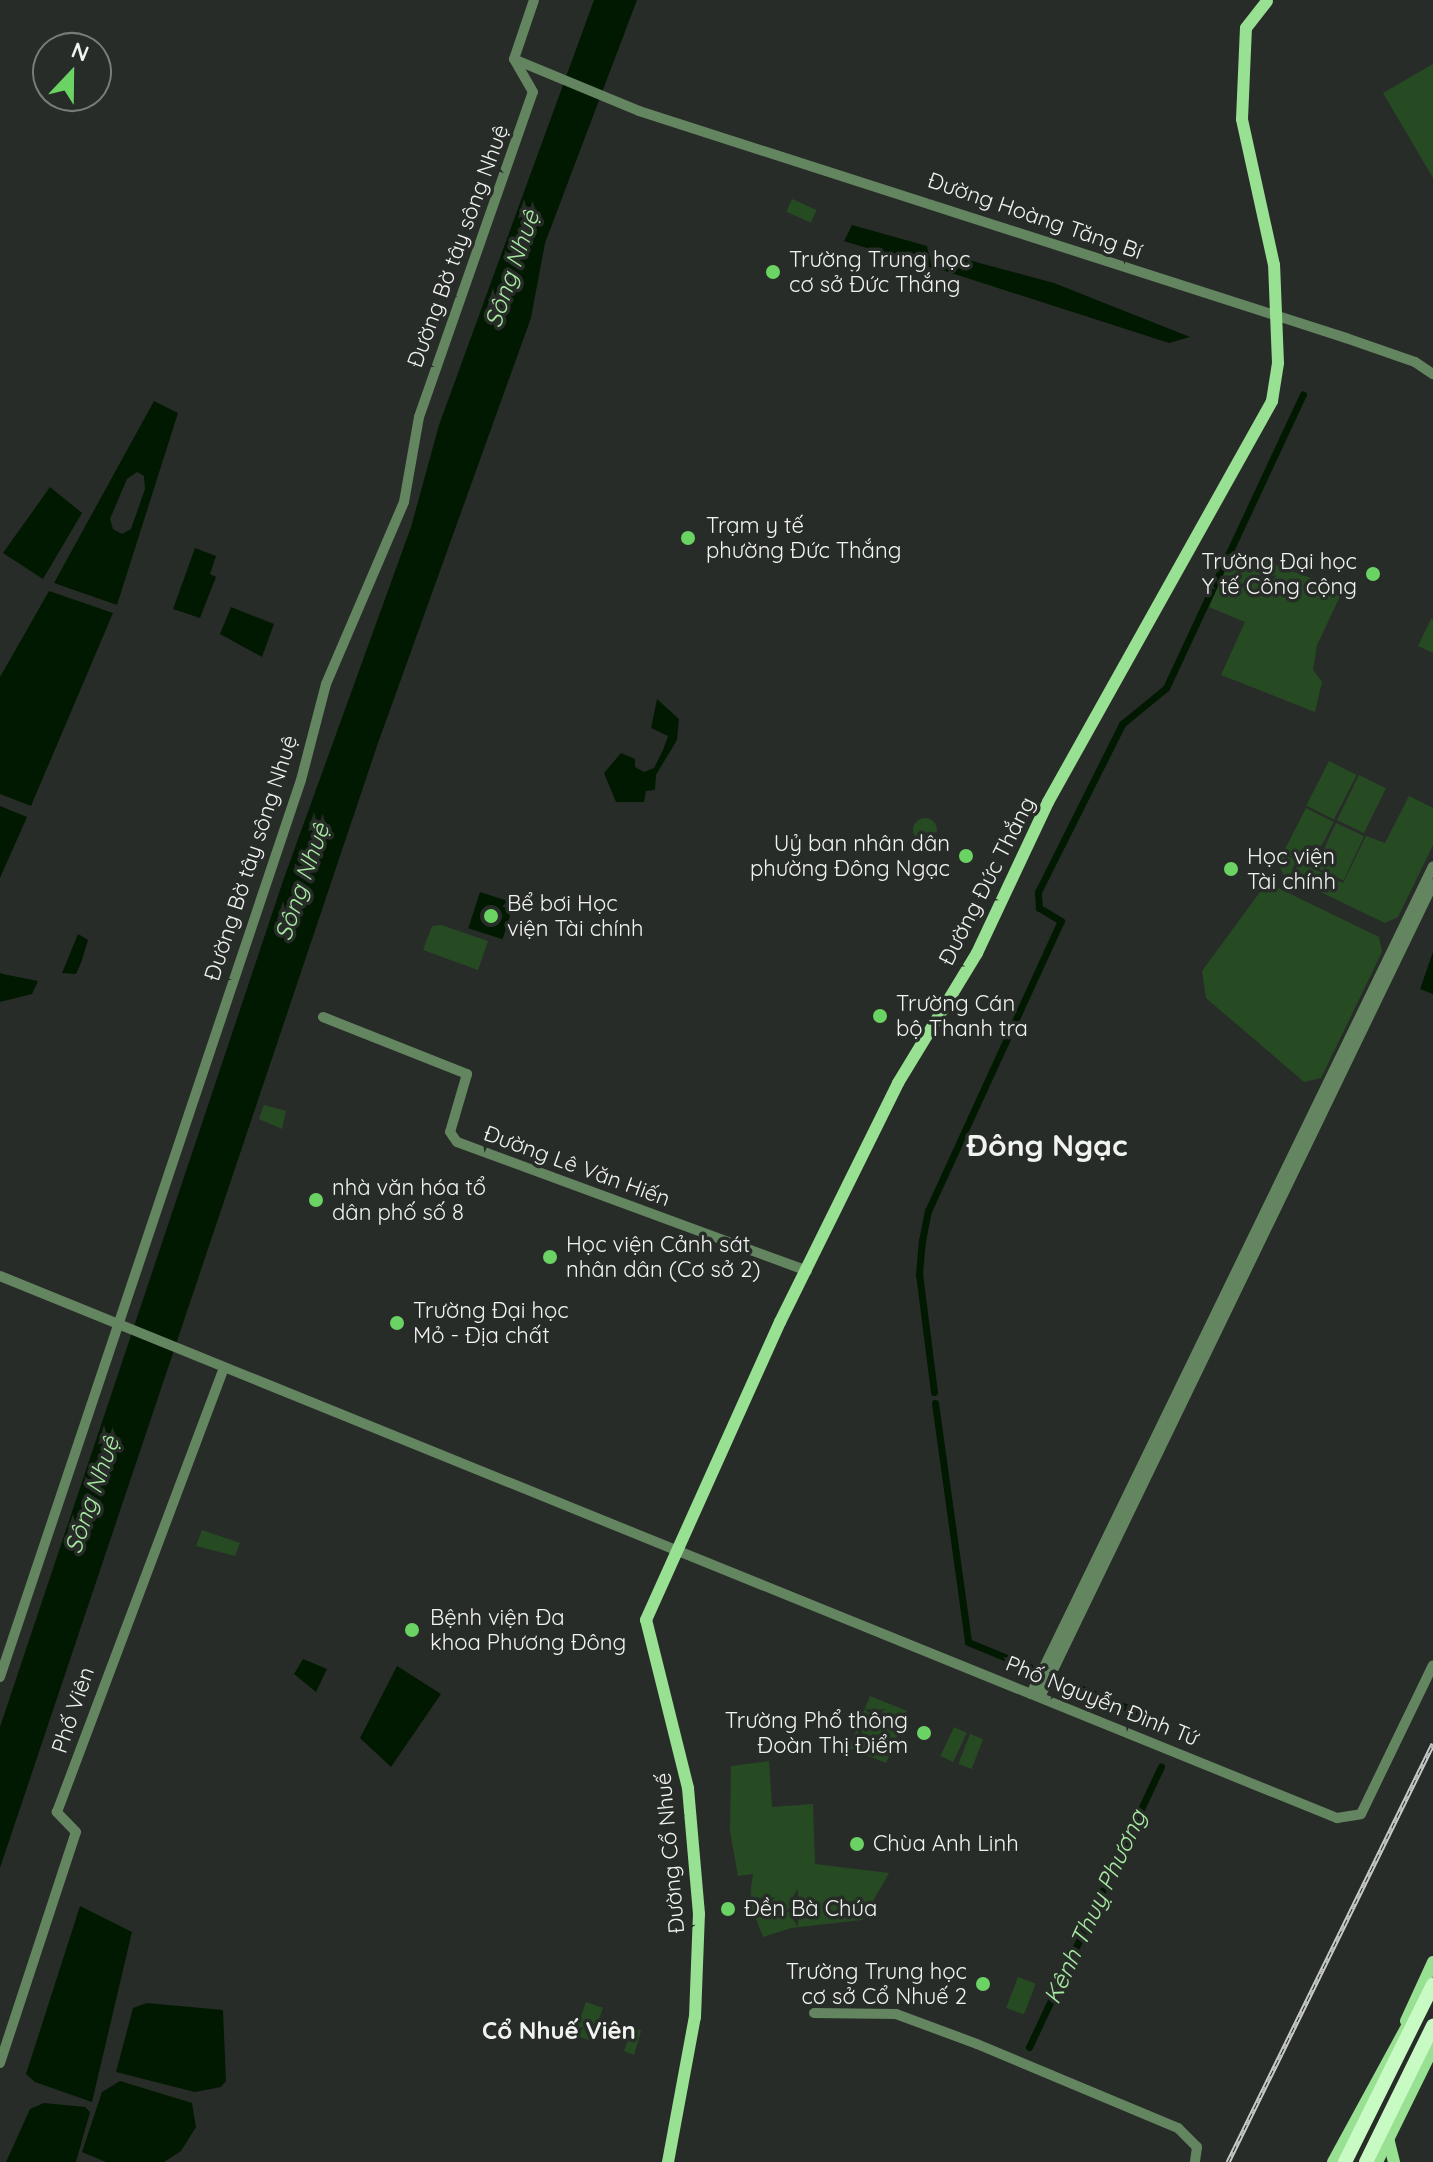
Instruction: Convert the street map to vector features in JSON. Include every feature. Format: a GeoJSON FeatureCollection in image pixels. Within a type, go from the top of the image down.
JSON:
{"type":"FeatureCollection","features":[{"type":"Feature","properties":{"kind":"highway"},"geometry":{"type":"LineString","coordinates":[[1345,2162],[1433,1985]]}},
{"type":"Feature","properties":{"kind":"highway"},"geometry":{"type":"LineString","coordinates":[[1366,2162],[1433,2028]]}},
{"type":"Feature","properties":{"kind":"main road","name":"Đường Đức Thắng"},"geometry":{"type":"LineString","coordinates":[[676,1548],[898,1083],[977,953],[1048,802],[1272,401],[1277,318],[1274,265],[1242,119],[1246,28],[1267,1]]}},
{"type":"Feature","properties":{"kind":"main road","name":"Đường Cổ Nhuế"},"geometry":{"type":"LineString","coordinates":[[668,2162],[695,2017],[699,1914],[688,1788],[646,1620],[676,1548]]}},
{"type":"Feature","properties":{"kind":"main road"},"geometry":{"type":"LineString","coordinates":[[1405,2025],[1433,1962]]}},
{"type":"Feature","properties":{"kind":"main road"},"geometry":{"type":"LineString","coordinates":[[1333,2162],[1433,1977]]}},
{"type":"Feature","properties":{"kind":"main road"},"geometry":{"type":"LineString","coordinates":[[1377,2162],[1433,2028]]}},
{"type":"Feature","properties":{"kind":"main road"},"geometry":{"type":"LineString","coordinates":[[1408,2090],[1433,2048]]}},
{"type":"Feature","properties":{"kind":"main road"},"geometry":{"type":"LineString","coordinates":[[1388,2138],[1394,2162]]}},
{"type":"Feature","properties":{"kind":"street"},"geometry":{"type":"LineString","coordinates":[[514,59],[534,0]]}},
{"type":"Feature","properties":{"kind":"street","name":"Đường Hoàng Tăng Bí"},"geometry":{"type":"LineString","coordinates":[[514,59],[620,104],[1415,362],[1433,374]]}},
{"type":"Feature","properties":{"kind":"street","name":"Đường Bờ tây sông Nhuệ"},"geometry":{"type":"LineString","coordinates":[[0,1677],[122,1328],[301,780],[326,684],[404,502],[419,417],[533,92],[514,59]]}},
{"type":"Feature","properties":{"kind":"street"},"geometry":{"type":"LineString","coordinates":[[1036,1696],[1433,866]]}},
{"type":"Feature","properties":{"kind":"street"},"geometry":{"type":"LineString","coordinates":[[1050,1666],[1433,884]]}},
{"type":"Feature","properties":{"kind":"street","name":"Đường Lê Văn Hiến"},"geometry":{"type":"LineString","coordinates":[[323,1017],[467,1074],[450,1132],[457,1142],[807,1271]]}},
{"type":"Feature","properties":{"kind":"street"},"geometry":{"type":"LineString","coordinates":[[0,1276],[122,1328],[676,1548]]}},
{"type":"Feature","properties":{"kind":"street","name":"Phố Viên"},"geometry":{"type":"LineString","coordinates":[[0,2063],[76,1832],[57,1812],[224,1368]]}},
{"type":"Feature","properties":{"kind":"street","name":"Phố Nguyễn Đình Tứ"},"geometry":{"type":"LineString","coordinates":[[676,1548],[1036,1696],[1347,1819],[1365,1806],[1433,1665]]}},
{"type":"Feature","properties":{"kind":"street"},"geometry":{"type":"LineString","coordinates":[[814,2013],[896,2014],[977,2044],[1178,2128],[1197,2147],[1195,2162]]}},
{"type":"Feature","properties":{"kind":"green space"},"geometry":{"type":"Polygon","coordinates":[[[1433,64],[1433,178],[1383,93],[1433,64]]]}},
{"type":"Feature","properties":{"kind":"green space"},"geometry":{"type":"Polygon","coordinates":[[[792,199],[817,210],[811,223],[786,212],[792,199]]]}},
{"type":"Feature","properties":{"kind":"green space"},"geometry":{"type":"Polygon","coordinates":[[[1238,551],[1343,590],[1317,645],[1313,670],[1322,682],[1315,712],[1221,675],[1245,622],[1209,607],[1231,555],[1238,551]]]}},
{"type":"Feature","properties":{"kind":"green space"},"geometry":{"type":"Polygon","coordinates":[[[1433,620],[1433,653],[1418,646],[1433,620]]]}},
{"type":"Feature","properties":{"kind":"green space"},"geometry":{"type":"Polygon","coordinates":[[[1329,761],[1357,775],[1334,820],[1306,806],[1329,761]]]}},
{"type":"Feature","properties":{"kind":"green space"},"geometry":{"type":"Polygon","coordinates":[[[1359,775],[1386,788],[1364,833],[1337,820],[1359,775]]]}},
{"type":"Feature","properties":{"kind":"green space"},"geometry":{"type":"Polygon","coordinates":[[[1409,796],[1433,808],[1433,845],[1398,917],[1385,923],[1283,874],[1278,862],[1283,854],[1343,883],[1366,836],[1385,843],[1409,796]]]}},
{"type":"Feature","properties":{"kind":"green space"},"geometry":{"type":"Polygon","coordinates":[[[1306,808],[1334,822],[1311,867],[1283,853],[1306,808]]]}},
{"type":"Feature","properties":{"kind":"green space"},"geometry":{"type":"Polygon","coordinates":[[[925,818],[936,825],[937,830],[930,841],[925,842],[914,835],[913,830],[920,819],[925,818]]]}},
{"type":"Feature","properties":{"kind":"green space"},"geometry":{"type":"Polygon","coordinates":[[[1336,823],[1364,836],[1343,881],[1315,867],[1336,823]]]}},
{"type":"Feature","properties":{"kind":"green space"},"geometry":{"type":"Polygon","coordinates":[[[1276,887],[1379,937],[1382,952],[1321,1078],[1304,1082],[1206,998],[1202,971],[1260,892],[1276,887]]]}},
{"type":"Feature","properties":{"kind":"green space"},"geometry":{"type":"Polygon","coordinates":[[[441,925],[488,941],[478,970],[423,950],[432,926],[441,925]]]}},
{"type":"Feature","properties":{"kind":"green space"},"geometry":{"type":"Polygon","coordinates":[[[264,1105],[286,1111],[282,1129],[259,1119],[264,1105]]]}},
{"type":"Feature","properties":{"kind":"green space"},"geometry":{"type":"Polygon","coordinates":[[[202,1530],[240,1543],[235,1556],[196,1546],[202,1530]]]}},
{"type":"Feature","properties":{"kind":"green space"},"geometry":{"type":"Polygon","coordinates":[[[870,1696],[907,1711],[886,1763],[849,1748],[870,1696]]]}},
{"type":"Feature","properties":{"kind":"green space"},"geometry":{"type":"Polygon","coordinates":[[[954,1727],[967,1733],[953,1762],[940,1756],[954,1727]]]}},
{"type":"Feature","properties":{"kind":"green space"},"geometry":{"type":"Polygon","coordinates":[[[970,1734],[983,1739],[972,1769],[959,1764],[970,1734]]]}},
{"type":"Feature","properties":{"kind":"green space"},"geometry":{"type":"Polygon","coordinates":[[[769,1761],[772,1807],[813,1804],[815,1864],[889,1873],[862,1920],[791,1928],[763,1937],[749,1901],[753,1874],[738,1876],[730,1831],[731,1766],[769,1761]]]}},
{"type":"Feature","properties":{"kind":"green space"},"geometry":{"type":"Polygon","coordinates":[[[1018,1977],[1036,1984],[1024,2015],[1006,2008],[1018,1977]]]}},
{"type":"Feature","properties":{"kind":"green space"},"geometry":{"type":"Polygon","coordinates":[[[586,2002],[603,2008],[592,2041],[575,2035],[586,2002]]]}},
{"type":"Feature","properties":{"kind":"green space"},"geometry":{"type":"Polygon","coordinates":[[[633,2027],[641,2031],[634,2055],[624,2051],[633,2027]]]}},
{"type":"Feature","properties":{"kind":"water","name":"Sông Nhuệ"},"geometry":{"type":"Polygon","coordinates":[[[594,0],[637,0],[545,243],[531,318],[377,746],[0,1868],[0,1727],[284,878],[411,527],[439,425],[594,0]]]}},
{"type":"Feature","properties":{"kind":"water"},"geometry":{"type":"Polygon","coordinates":[[[852,225],[927,246],[932,268],[844,241],[852,225]]]}},
{"type":"Feature","properties":{"kind":"water"},"geometry":{"type":"Polygon","coordinates":[[[957,257],[1054,283],[1190,337],[1169,343],[939,269],[947,258],[957,257]]]}},
{"type":"Feature","properties":{"kind":"water"},"geometry":{"type":"Polygon","coordinates":[[[154,401],[178,413],[117,605],[54,583],[154,401]],[[137,472],[127,479],[110,519],[113,529],[122,534],[131,529],[145,489],[144,476],[137,472]]]}},
{"type":"Feature","properties":{"kind":"water"},"geometry":{"type":"Polygon","coordinates":[[[50,487],[82,513],[43,579],[3,553],[50,487]]]}},
{"type":"Feature","properties":{"kind":"water"},"geometry":{"type":"Polygon","coordinates":[[[195,548],[216,556],[210,574],[216,577],[200,618],[173,609],[195,548]]]}},
{"type":"Feature","properties":{"kind":"water"},"geometry":{"type":"Polygon","coordinates":[[[49,591],[113,613],[31,806],[0,794],[0,677],[49,591]]]}},
{"type":"Feature","properties":{"kind":"water"},"geometry":{"type":"Polygon","coordinates":[[[231,607],[274,624],[262,657],[220,634],[231,607]]]}},
{"type":"Feature","properties":{"kind":"water"},"geometry":{"type":"Polygon","coordinates":[[[657,699],[679,719],[677,740],[656,775],[655,790],[646,791],[644,802],[616,802],[604,773],[621,753],[635,759],[635,767],[644,772],[654,768],[663,750],[668,736],[651,728],[657,699]]]}},
{"type":"Feature","properties":{"kind":"water"},"geometry":{"type":"Polygon","coordinates":[[[0,806],[27,817],[0,878],[0,806]]]}},
{"type":"Feature","properties":{"kind":"water","name":"Bể bơi Học viện Tài chính"},"geometry":{"type":"Polygon","coordinates":[[[480,892],[514,903],[502,939],[468,928],[480,892]]]}},
{"type":"Feature","properties":{"kind":"water"},"geometry":{"type":"Polygon","coordinates":[[[78,934],[88,940],[81,963],[76,974],[62,973],[78,934]]]}},
{"type":"Feature","properties":{"kind":"water"},"geometry":{"type":"Polygon","coordinates":[[[1433,952],[1433,994],[1420,989],[1433,952]]]}},
{"type":"Feature","properties":{"kind":"water"},"geometry":{"type":"Polygon","coordinates":[[[0,973],[38,981],[32,994],[0,1002],[0,973]]]}},
{"type":"Feature","properties":{"kind":"water"},"geometry":{"type":"Polygon","coordinates":[[[303,1659],[327,1669],[316,1692],[294,1674],[303,1659]]]}},
{"type":"Feature","properties":{"kind":"water"},"geometry":{"type":"Polygon","coordinates":[[[397,1666],[441,1694],[391,1767],[360,1738],[397,1666]]]}},
{"type":"Feature","properties":{"kind":"water"},"geometry":{"type":"Polygon","coordinates":[[[80,1906],[132,1932],[92,2102],[35,2082],[26,2074],[80,1906]]]}},
{"type":"Feature","properties":{"kind":"water"},"geometry":{"type":"Polygon","coordinates":[[[147,2003],[223,2010],[226,2081],[221,2087],[195,2092],[116,2072],[133,2008],[147,2003]]]}},
{"type":"Feature","properties":{"kind":"water"},"geometry":{"type":"Polygon","coordinates":[[[120,2081],[192,2103],[196,2127],[181,2151],[164,2162],[106,2162],[82,2152],[102,2092],[120,2081]]]}},
{"type":"Feature","properties":{"kind":"water"},"geometry":{"type":"Polygon","coordinates":[[[44,2103],[85,2107],[90,2112],[76,2162],[6,2162],[30,2109],[44,2103]]]}},
{"type":"Feature","properties":{"kind":"waterway","name":"Kênh Thuỵ Phương"},"geometry":{"type":"LineString","coordinates":[[934,1392],[919,1274],[928,1211],[1061,921],[1039,908],[1038,892],[1122,724],[1166,688],[1303,394]]}},
{"type":"Feature","properties":{"kind":"waterway","name":"Kênh Thuỵ Phương"},"geometry":{"type":"LineString","coordinates":[[935,1403],[968,1642],[1165,1723]]}},
{"type":"Feature","properties":{"kind":"waterway","name":"Kênh Thuỵ Phương"},"geometry":{"type":"LineString","coordinates":[[1029,2047],[1161,1766]]}},
{"type":"Feature","properties":{"kind":"railway"},"geometry":{"type":"LineString","coordinates":[[1228,2162],[1433,1744]]}},
{"type":"Feature","properties":{"kind":"place","name":"Trường Trung học cơ sở Đức Thắng"},"geometry":{"type":"Point","coordinates":[773,272]}},
{"type":"Feature","properties":{"kind":"place","name":"Trạm y tế phường Đức Thắng"},"geometry":{"type":"Point","coordinates":[688,538]}},
{"type":"Feature","properties":{"kind":"place","name":"Trường Đại học Y tế Công cộng"},"geometry":{"type":"Point","coordinates":[1373,574]}},
{"type":"Feature","properties":{"kind":"place","name":"Uỷ ban nhân dân phường Đông Ngạc"},"geometry":{"type":"Point","coordinates":[966,856]}},
{"type":"Feature","properties":{"kind":"place","name":"Học viện Tài chính"},"geometry":{"type":"Point","coordinates":[1231,869]}},
{"type":"Feature","properties":{"kind":"place","name":"Bể bơi Học viện Tài chính"},"geometry":{"type":"Point","coordinates":[491,916]}},
{"type":"Feature","properties":{"kind":"place","name":"Trường Cán bộ Thanh tra"},"geometry":{"type":"Point","coordinates":[880,1016]}},
{"type":"Feature","properties":{"kind":"place","name":"nhà văn hóa tổ dân phố số 8"},"geometry":{"type":"Point","coordinates":[316,1200]}},
{"type":"Feature","properties":{"kind":"place","name":"Học viện Cảnh sát nhân dân (Cơ sở 2)"},"geometry":{"type":"Point","coordinates":[550,1257]}},
{"type":"Feature","properties":{"kind":"place","name":"Trường Đại học Mỏ - Địa chất"},"geometry":{"type":"Point","coordinates":[397,1323]}},
{"type":"Feature","properties":{"kind":"place","name":"Bệnh viện Đa khoa Phương Đông"},"geometry":{"type":"Point","coordinates":[412,1630]}},
{"type":"Feature","properties":{"kind":"place","name":"Trường Phổ thông Đoàn Thị Điểm"},"geometry":{"type":"Point","coordinates":[924,1733]}},
{"type":"Feature","properties":{"kind":"place","name":"Chùa Anh Linh"},"geometry":{"type":"Point","coordinates":[857,1844]}},
{"type":"Feature","properties":{"kind":"place","name":"Đền Bà Chúa"},"geometry":{"type":"Point","coordinates":[728,1909]}},
{"type":"Feature","properties":{"kind":"place","name":"Trường Trung học cơ sở Cổ Nhuế 2"},"geometry":{"type":"Point","coordinates":[983,1984]}},
{"type":"Feature","properties":{"kind":"district","name":"Đông Ngạc"},"geometry":{"type":"Point","coordinates":[1047,1145]}},
{"type":"Feature","properties":{"kind":"district","name":"Cổ Nhuế Viên"},"geometry":{"type":"Point","coordinates":[559,2031]}}]}
